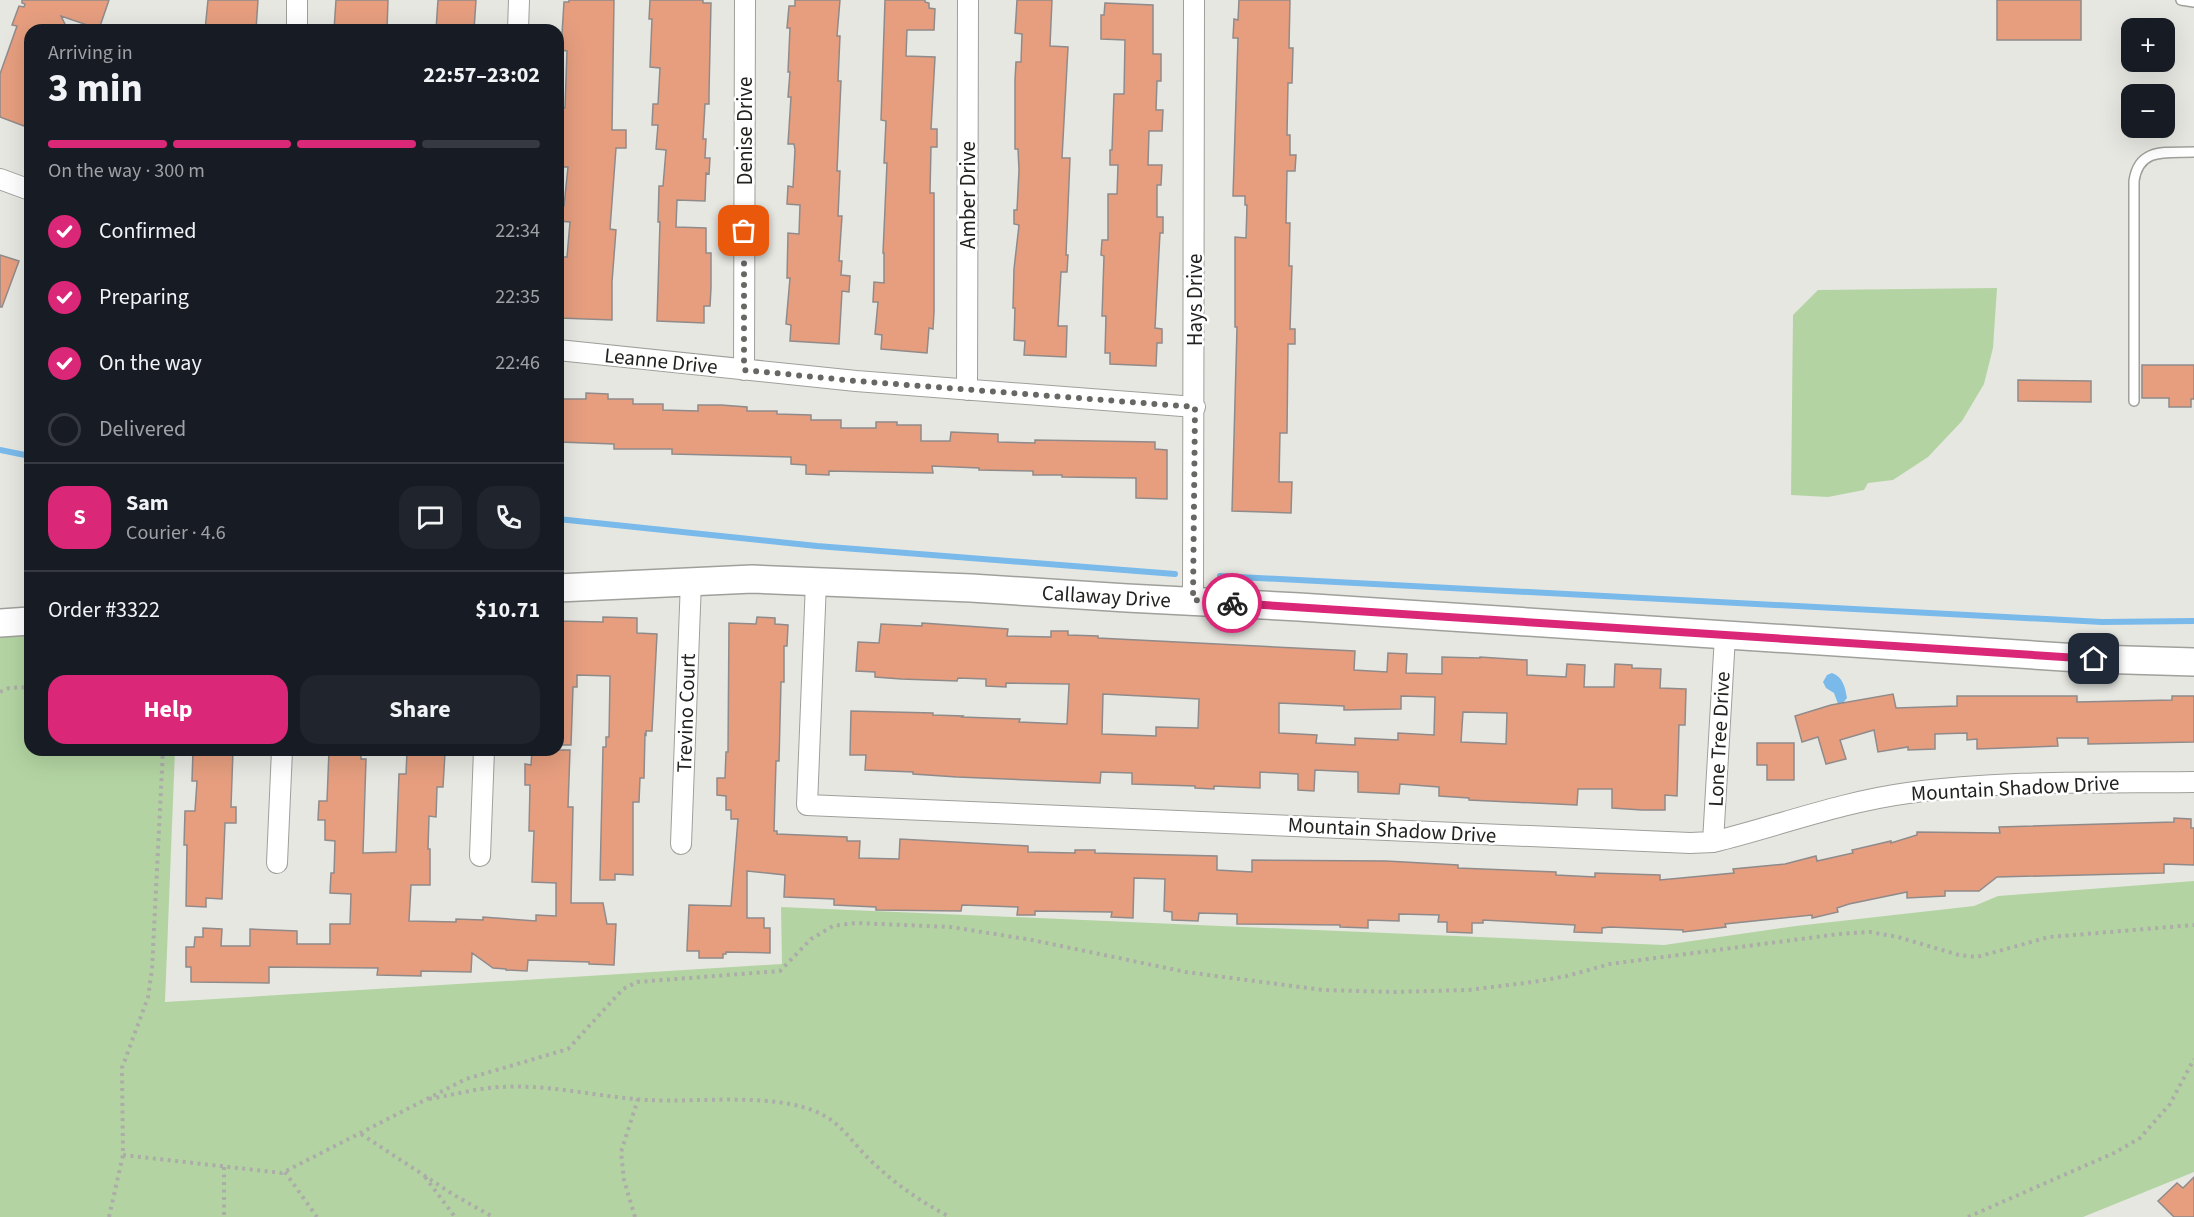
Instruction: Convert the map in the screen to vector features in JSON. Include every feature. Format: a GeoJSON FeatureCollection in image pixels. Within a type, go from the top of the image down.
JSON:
{"type":"FeatureCollection","features":[{"type":"Feature","properties":{"kind":"street"},"geometry":{"type":"LineString","coordinates":[[297,0],[297,24]]}},
{"type":"Feature","properties":{"kind":"street"},"geometry":{"type":"LineString","coordinates":[[518,24],[519,0]]}},
{"type":"Feature","properties":{"kind":"street","name":"Denise Drive"},"geometry":{"type":"LineString","coordinates":[[744,370],[745,0]]}},
{"type":"Feature","properties":{"kind":"street","name":"Amber Drive"},"geometry":{"type":"LineString","coordinates":[[967,390],[968,0]]}},
{"type":"Feature","properties":{"kind":"street","name":"Hays Drive"},"geometry":{"type":"LineString","coordinates":[[1193,600],[1194,0]]}},
{"type":"Feature","properties":{"kind":"street"},"geometry":{"type":"LineString","coordinates":[[0,179],[24,188]]}},
{"type":"Feature","properties":{"kind":"street","name":"Leanne Drive"},"geometry":{"type":"LineString","coordinates":[[564,351],[967,390],[1195,407]]}},
{"type":"Feature","properties":{"kind":"street","name":"Callaway Drive"},"geometry":{"type":"LineString","coordinates":[[564,588],[752,579],[971,588],[1193,600],[2094,659],[2194,662]]}},
{"type":"Feature","properties":{"kind":"street","name":"Trevino Court"},"geometry":{"type":"LineString","coordinates":[[681,844],[692,581]]}},
{"type":"Feature","properties":{"kind":"street","name":"Mountain Shadow Drive"},"geometry":{"type":"LineString","coordinates":[[816,582],[807,805],[1678,843],[1713,842],[1873,799],[1907,793],[1997,785],[2194,782]]}},
{"type":"Feature","properties":{"kind":"street"},"geometry":{"type":"LineString","coordinates":[[0,623],[24,621]]}},
{"type":"Feature","properties":{"kind":"street","name":"Lone Tree Drive"},"geometry":{"type":"LineString","coordinates":[[1713,842],[1725,636]]}},
{"type":"Feature","properties":{"kind":"street"},"geometry":{"type":"LineString","coordinates":[[277,863],[282,756]]}},
{"type":"Feature","properties":{"kind":"street"},"geometry":{"type":"LineString","coordinates":[[480,856],[484,756]]}},
{"type":"Feature","properties":{"kind":"lane"},"geometry":{"type":"LineString","coordinates":[[2181,0],[2194,2]]}},
{"type":"Feature","properties":{"kind":"lane"},"geometry":{"type":"LineString","coordinates":[[2134,401],[2134,182],[2136,168],[2145,159],[2159,153],[2194,152]]}},
{"type":"Feature","properties":{"kind":"path"},"geometry":{"type":"LineString","coordinates":[[0,692],[9,688],[24,687]]}},
{"type":"Feature","properties":{"kind":"path"},"geometry":{"type":"LineString","coordinates":[[110,1217],[123,1155],[122,1068],[148,997],[152,969],[163,756]]}},
{"type":"Feature","properties":{"kind":"path"},"geometry":{"type":"LineString","coordinates":[[123,1155],[285,1172],[426,1100],[442,1089],[466,1079],[568,1049],[623,989],[637,981],[780,971],[811,939],[833,926],[855,923],[951,927],[1032,939],[1186,972],[1323,990],[1394,992],[1468,990],[1523,983],[1568,976],[1620,963],[1859,932],[1898,937],[1959,955],[1977,957],[2049,937],[2194,925]]}},
{"type":"Feature","properties":{"kind":"path"},"geometry":{"type":"LineString","coordinates":[[1968,1217],[2114,1153],[2140,1138],[2170,1104],[2194,1059]]}},
{"type":"Feature","properties":{"kind":"path"},"geometry":{"type":"LineString","coordinates":[[426,1100],[501,1087],[561,1089],[638,1099],[775,1102],[801,1106],[824,1115],[842,1129],[898,1186],[924,1204],[950,1217]]}},
{"type":"Feature","properties":{"kind":"path"},"geometry":{"type":"LineString","coordinates":[[635,1217],[624,1180],[621,1152],[638,1099]]}},
{"type":"Feature","properties":{"kind":"path"},"geometry":{"type":"LineString","coordinates":[[360,1134],[493,1217]]}},
{"type":"Feature","properties":{"kind":"path"},"geometry":{"type":"LineString","coordinates":[[224,1167],[224,1217]]}},
{"type":"Feature","properties":{"kind":"path"},"geometry":{"type":"LineString","coordinates":[[285,1172],[317,1217]]}},
{"type":"Feature","properties":{"kind":"path"},"geometry":{"type":"LineString","coordinates":[[422,1174],[455,1217]]}},
{"type":"Feature","properties":{"kind":"green space"},"geometry":{"type":"Polygon","coordinates":[[[1997,288],[1993,348],[1984,384],[1962,421],[1928,457],[1893,480],[1868,483],[1864,490],[1828,497],[1791,495],[1793,315],[1818,290],[1997,288]]]}},
{"type":"Feature","properties":{"kind":"green space"},"geometry":{"type":"Polygon","coordinates":[[[24,621],[24,756],[175,756],[165,1002],[782,964],[781,907],[1664,945],[1796,926],[1974,906],[1998,896],[2194,881],[2194,1172],[2083,1217],[0,1217],[0,623],[24,621]]]}},
{"type":"Feature","properties":{"kind":"water"},"geometry":{"type":"Polygon","coordinates":[[[1832,673],[1839,677],[1844,686],[1847,698],[1843,703],[1838,704],[1834,693],[1826,688],[1823,682],[1827,675],[1832,673]]]}},
{"type":"Feature","properties":{"kind":"building"},"geometry":{"type":"Polygon","coordinates":[[[22,0],[109,0],[101,24],[84,24],[61,16],[65,24],[24,24],[24,126],[0,117],[0,74],[17,26],[12,25],[19,6],[24,7],[25,4],[22,0]]]}},
{"type":"Feature","properties":{"kind":"building"},"geometry":{"type":"Polygon","coordinates":[[[208,0],[258,0],[256,24],[206,24],[208,0]]]}},
{"type":"Feature","properties":{"kind":"building"},"geometry":{"type":"Polygon","coordinates":[[[336,0],[388,0],[387,24],[334,24],[336,0]]]}},
{"type":"Feature","properties":{"kind":"building"},"geometry":{"type":"Polygon","coordinates":[[[438,0],[476,0],[474,24],[436,24],[438,0]]]}},
{"type":"Feature","properties":{"kind":"building"},"geometry":{"type":"Polygon","coordinates":[[[569,0],[614,0],[612,130],[626,130],[626,148],[616,148],[610,229],[616,230],[612,320],[564,318],[564,257],[567,257],[570,222],[564,222],[568,167],[564,167],[567,51],[564,50],[563,24],[564,2],[569,2],[569,0]]]}},
{"type":"Feature","properties":{"kind":"building"},"geometry":{"type":"Polygon","coordinates":[[[650,0],[703,0],[703,3],[711,3],[709,104],[705,104],[703,139],[706,139],[705,158],[710,158],[709,174],[706,173],[705,201],[677,200],[676,227],[706,228],[706,253],[711,253],[711,288],[710,306],[704,306],[704,323],[657,321],[659,186],[663,186],[666,150],[656,149],[658,125],[652,125],[653,104],[658,104],[660,68],[650,67],[652,19],[649,19],[650,0]]]}},
{"type":"Feature","properties":{"kind":"building"},"geometry":{"type":"Polygon","coordinates":[[[795,0],[840,0],[837,36],[840,36],[838,81],[841,81],[837,171],[840,171],[838,216],[842,216],[839,261],[842,261],[841,275],[850,276],[849,292],[842,291],[839,344],[790,341],[791,325],[786,324],[790,278],[787,278],[788,233],[799,234],[800,205],[787,204],[788,186],[793,187],[795,150],[794,144],[788,144],[791,97],[788,97],[790,28],[787,28],[789,6],[795,6],[795,0]]]}},
{"type":"Feature","properties":{"kind":"building"},"geometry":{"type":"Polygon","coordinates":[[[885,0],[925,0],[929,3],[929,8],[935,9],[934,30],[907,30],[906,56],[935,57],[931,129],[937,129],[937,147],[931,147],[930,193],[934,193],[934,312],[933,329],[929,328],[927,353],[881,349],[882,335],[875,334],[878,302],[873,302],[874,282],[884,283],[887,163],[884,163],[886,121],[881,120],[885,0]]]}},
{"type":"Feature","properties":{"kind":"building"},"geometry":{"type":"Polygon","coordinates":[[[1017,0],[1052,0],[1050,46],[1068,47],[1062,158],[1070,158],[1066,255],[1068,255],[1067,272],[1061,272],[1058,326],[1067,326],[1066,357],[1024,355],[1025,341],[1014,340],[1014,269],[1019,225],[1014,224],[1019,170],[1018,149],[1015,149],[1015,80],[1016,62],[1021,62],[1022,34],[1015,33],[1017,0]]]}},
{"type":"Feature","properties":{"kind":"building"},"geometry":{"type":"Polygon","coordinates":[[[1239,0],[1290,0],[1289,48],[1293,48],[1292,83],[1288,83],[1287,135],[1290,135],[1290,155],[1296,155],[1295,171],[1287,171],[1286,223],[1290,223],[1289,266],[1292,266],[1290,329],[1295,329],[1295,344],[1288,344],[1287,433],[1280,433],[1279,482],[1292,482],[1291,513],[1232,511],[1237,327],[1235,327],[1235,237],[1246,238],[1247,205],[1245,205],[1245,196],[1233,196],[1238,38],[1233,38],[1234,19],[1238,20],[1239,0]]]}},
{"type":"Feature","properties":{"kind":"building"},"geometry":{"type":"Polygon","coordinates":[[[1997,0],[2081,0],[2081,40],[1997,40],[1997,0]]]}},
{"type":"Feature","properties":{"kind":"building"},"geometry":{"type":"Polygon","coordinates":[[[1105,3],[1153,5],[1153,54],[1161,54],[1161,81],[1157,81],[1156,110],[1163,110],[1162,131],[1149,131],[1148,165],[1162,165],[1161,185],[1157,185],[1157,217],[1163,217],[1163,233],[1160,233],[1155,328],[1162,329],[1162,343],[1157,343],[1156,366],[1110,364],[1110,353],[1105,353],[1106,316],[1102,316],[1104,256],[1101,255],[1102,240],[1108,240],[1108,194],[1117,194],[1118,165],[1110,165],[1110,150],[1112,150],[1114,94],[1124,94],[1125,40],[1101,39],[1101,15],[1104,15],[1105,3]]]}},
{"type":"Feature","properties":{"kind":"building"},"geometry":{"type":"Polygon","coordinates":[[[0,255],[19,261],[2,307],[0,307],[0,255]]]}},
{"type":"Feature","properties":{"kind":"building"},"geometry":{"type":"Polygon","coordinates":[[[2142,365],[2194,365],[2194,399],[2191,399],[2191,407],[2169,407],[2169,398],[2142,398],[2142,365]]]}},
{"type":"Feature","properties":{"kind":"building"},"geometry":{"type":"Polygon","coordinates":[[[2018,380],[2091,381],[2091,402],[2018,401],[2018,380]]]}},
{"type":"Feature","properties":{"kind":"building"},"geometry":{"type":"Polygon","coordinates":[[[586,393],[608,394],[608,399],[633,399],[633,404],[663,404],[663,410],[698,411],[698,405],[747,407],[747,411],[777,411],[777,414],[811,415],[811,420],[841,420],[841,428],[876,428],[876,422],[921,425],[921,441],[950,441],[951,432],[998,434],[998,442],[1035,443],[1035,440],[1155,442],[1155,449],[1167,450],[1167,499],[1136,498],[1136,478],[1062,477],[1062,475],[1033,475],[1033,471],[932,466],[933,473],[829,471],[829,475],[806,474],[806,465],[791,464],[791,457],[672,454],[672,449],[614,449],[614,444],[564,442],[564,399],[586,399],[586,393]]]}},
{"type":"Feature","properties":{"kind":"building"},"geometry":{"type":"Polygon","coordinates":[[[603,617],[637,618],[637,633],[657,634],[652,731],[646,731],[645,734],[644,778],[640,778],[639,802],[633,802],[633,875],[615,874],[615,880],[600,880],[603,747],[606,747],[606,737],[609,737],[610,676],[577,675],[577,687],[573,687],[571,745],[564,745],[564,621],[603,622],[603,617]]]}},
{"type":"Feature","properties":{"kind":"building"},"geometry":{"type":"Polygon","coordinates":[[[757,617],[775,618],[775,624],[788,625],[787,646],[784,646],[784,682],[781,682],[774,831],[777,831],[777,834],[847,837],[847,841],[860,841],[859,858],[899,859],[900,839],[1028,846],[1028,852],[1075,853],[1075,850],[1095,850],[1095,853],[1217,856],[1217,870],[1252,872],[1252,860],[1386,861],[1458,865],[1458,868],[1556,872],[1556,875],[1595,877],[1595,873],[1660,875],[1660,880],[1734,873],[1733,869],[1785,864],[1816,856],[1817,861],[1853,853],[1852,850],[1891,841],[1891,843],[1917,835],[1917,832],[2000,833],[1999,827],[2174,822],[2174,818],[2191,819],[2191,828],[2194,828],[2194,865],[2164,864],[2164,873],[1997,877],[1979,891],[1945,891],[1945,896],[1907,898],[1907,892],[1849,904],[1837,908],[1838,912],[1812,918],[1812,915],[1725,924],[1726,927],[1683,932],[1683,930],[1610,927],[1602,928],[1602,933],[1574,932],[1575,925],[1483,920],[1483,923],[1472,923],[1472,933],[1447,932],[1447,922],[1438,922],[1439,915],[1399,914],[1399,921],[1368,920],[1368,928],[1340,927],[1340,925],[1237,924],[1237,914],[1199,913],[1198,921],[1172,920],[1172,912],[1164,911],[1165,879],[1134,878],[1133,918],[1111,917],[1112,912],[1035,911],[1035,915],[1017,915],[1018,907],[962,905],[961,911],[876,910],[876,907],[834,905],[834,899],[784,897],[785,875],[747,871],[747,918],[764,918],[764,928],[770,928],[770,953],[726,952],[723,958],[699,958],[699,951],[687,951],[689,905],[731,906],[738,819],[731,819],[731,810],[726,810],[726,796],[717,795],[717,778],[725,778],[726,752],[728,752],[729,623],[756,624],[757,617]]]}},
{"type":"Feature","properties":{"kind":"building"},"geometry":{"type":"Polygon","coordinates":[[[922,623],[1008,629],[1007,636],[1051,637],[1051,631],[1068,631],[1068,635],[1098,636],[1098,638],[1355,651],[1354,670],[1387,672],[1388,653],[1407,654],[1406,673],[1442,674],[1442,657],[1527,660],[1527,675],[1566,677],[1567,664],[1585,665],[1584,687],[1614,687],[1615,664],[1632,665],[1632,668],[1661,669],[1660,688],[1686,689],[1685,725],[1679,725],[1677,796],[1665,795],[1665,810],[1642,810],[1612,808],[1612,789],[1578,789],[1577,805],[1469,800],[1469,798],[1439,796],[1439,787],[1400,784],[1399,794],[1358,792],[1358,772],[1315,770],[1314,791],[1298,790],[1298,774],[1260,772],[1260,788],[1214,786],[1214,789],[1195,788],[1195,786],[1132,784],[1132,773],[1101,772],[1100,783],[957,777],[865,770],[866,755],[850,755],[851,711],[933,713],[933,715],[1020,719],[1019,722],[1067,724],[1069,684],[1006,683],[1006,687],[986,686],[986,679],[958,678],[957,681],[901,679],[875,677],[875,672],[856,671],[858,642],[879,643],[881,624],[922,626],[922,623]],[[1103,694],[1102,734],[1156,736],[1156,727],[1198,728],[1199,699],[1103,694]],[[1401,696],[1401,709],[1344,710],[1344,706],[1279,703],[1279,733],[1317,735],[1316,743],[1355,745],[1355,738],[1398,740],[1398,733],[1434,735],[1435,697],[1401,696]],[[1463,712],[1461,742],[1506,744],[1507,713],[1463,712]]]}},
{"type":"Feature","properties":{"kind":"building"},"geometry":{"type":"Polygon","coordinates":[[[1893,694],[1896,708],[1957,706],[1957,696],[2077,696],[2077,702],[2172,700],[2172,696],[2194,696],[2194,742],[2088,744],[2088,738],[2057,738],[2058,746],[1977,749],[1977,739],[1967,740],[1967,733],[1935,734],[1935,749],[1908,750],[1908,747],[1878,752],[1874,730],[1840,740],[1846,759],[1826,764],[1818,737],[1802,742],[1795,716],[1831,705],[1893,694]]]}},
{"type":"Feature","properties":{"kind":"building"},"geometry":{"type":"Polygon","coordinates":[[[1757,743],[1794,743],[1794,780],[1767,780],[1767,765],[1757,765],[1757,743]]]}},
{"type":"Feature","properties":{"kind":"building"},"geometry":{"type":"Polygon","coordinates":[[[564,750],[570,750],[568,807],[573,807],[571,903],[603,903],[607,924],[616,924],[614,965],[528,960],[527,971],[506,970],[493,968],[472,953],[471,972],[421,971],[421,976],[377,975],[378,968],[269,967],[269,983],[191,982],[191,967],[186,967],[186,947],[194,947],[195,937],[203,937],[203,928],[222,929],[221,946],[250,946],[250,929],[297,931],[297,944],[330,944],[330,924],[350,924],[351,894],[330,893],[331,873],[334,873],[335,841],[325,840],[325,820],[318,820],[319,801],[327,801],[329,756],[361,756],[361,759],[366,759],[363,853],[396,852],[399,774],[406,774],[407,756],[445,756],[443,787],[437,787],[436,817],[429,816],[430,885],[411,885],[409,921],[456,922],[456,919],[483,920],[483,917],[536,921],[536,915],[556,916],[556,883],[532,882],[534,831],[529,831],[530,785],[525,785],[525,764],[531,765],[532,756],[564,756],[564,750]]]}},
{"type":"Feature","properties":{"kind":"building"},"geometry":{"type":"Polygon","coordinates":[[[193,756],[233,756],[231,807],[236,807],[236,823],[225,823],[222,899],[206,898],[206,907],[186,906],[185,811],[195,811],[197,781],[192,781],[193,756]]]}},
{"type":"Feature","properties":{"kind":"building"},"geometry":{"type":"Polygon","coordinates":[[[2194,1177],[2194,1217],[2174,1217],[2158,1201],[2177,1183],[2183,1188],[2194,1177]]]}},
{"type":"Feature","properties":{"kind":"waterway"},"geometry":{"type":"LineString","coordinates":[[0,450],[24,455]]}},
{"type":"Feature","properties":{"kind":"waterway"},"geometry":{"type":"LineString","coordinates":[[564,520],[817,546],[1175,574]]}},
{"type":"Feature","properties":{"kind":"waterway"},"geometry":{"type":"LineString","coordinates":[[1220,576],[2102,622],[2194,621]]}},
{"type":"Feature","properties":{"kind":"way so far"},"geometry":{"type":"LineString","coordinates":[[744,231],[744,370],[856,381],[1195,407],[1193,600],[1232,603]]}},
{"type":"Feature","properties":{"kind":"route"},"geometry":{"type":"LineString","coordinates":[[1232,603],[2094,659]]}}]}
